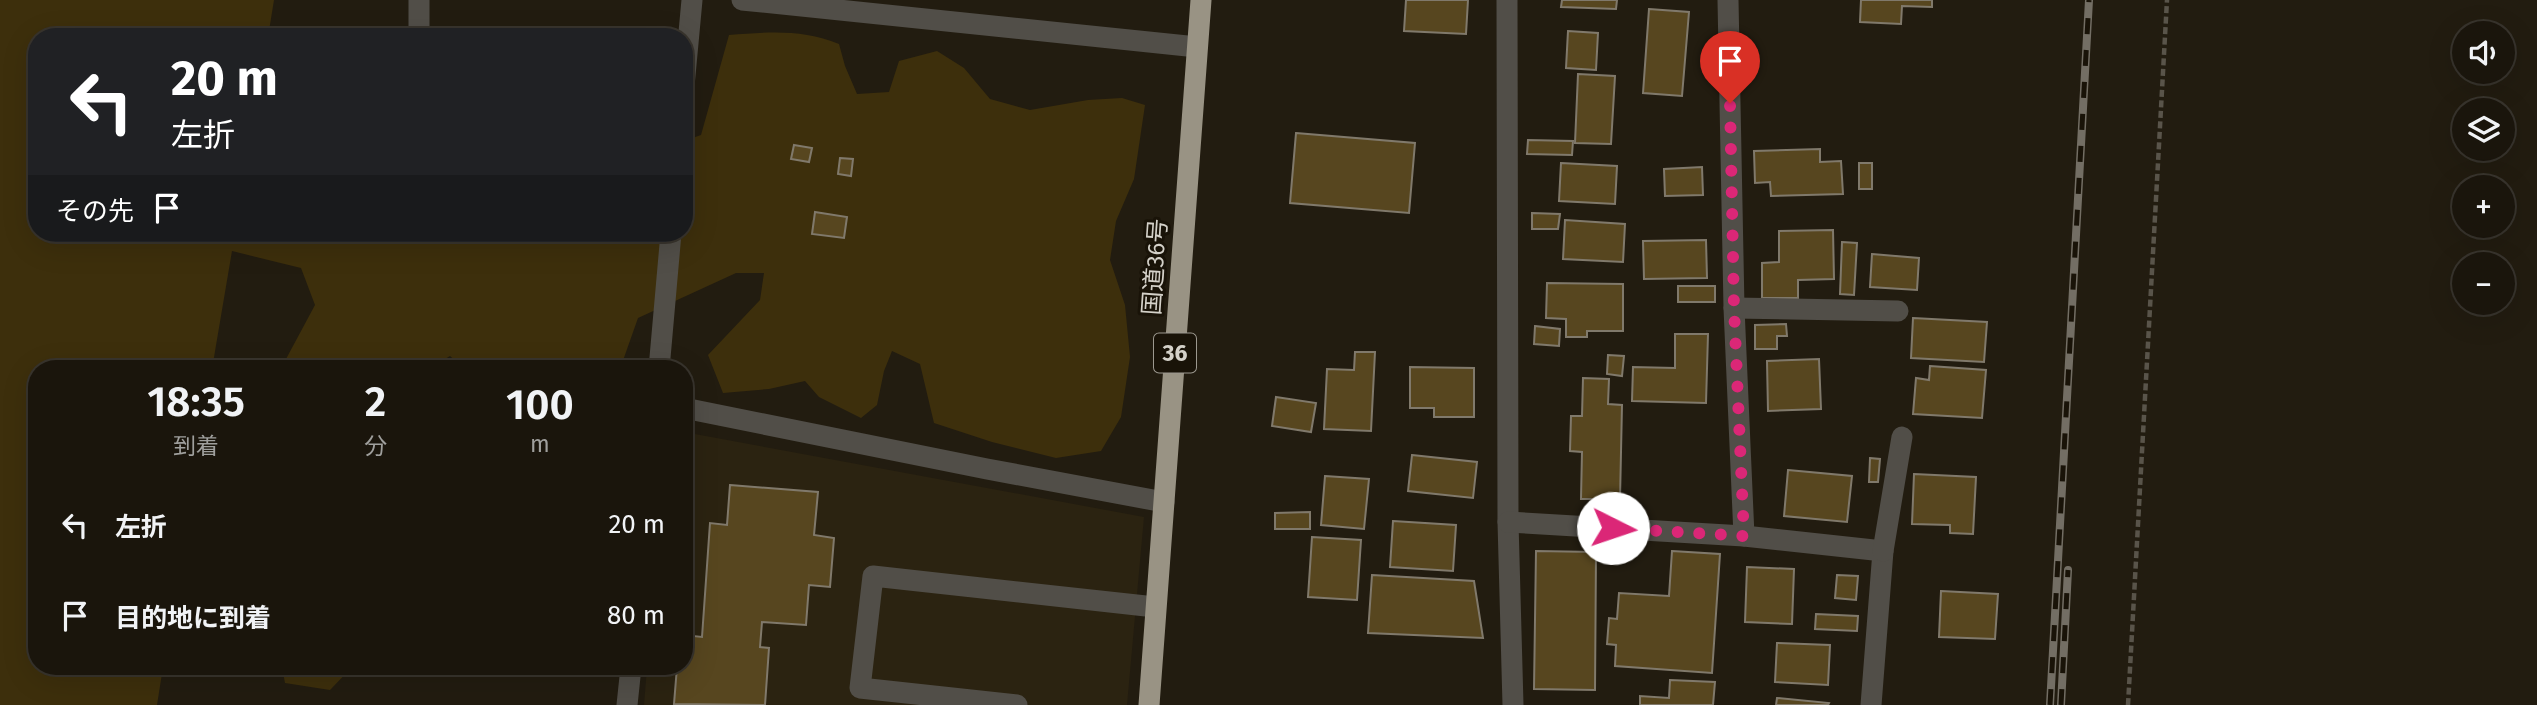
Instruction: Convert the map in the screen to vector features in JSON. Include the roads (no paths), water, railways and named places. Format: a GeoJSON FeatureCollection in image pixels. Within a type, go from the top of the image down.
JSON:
{"type":"FeatureCollection","features":[{"type":"Feature","properties":{"kind":"highway","name":"国道36号"},"geometry":{"type":"LineString","coordinates":[[1149,705],[1200,0]]}},
{"type":"Feature","properties":{"kind":"street"},"geometry":{"type":"LineString","coordinates":[[419,0],[419,28]]}},
{"type":"Feature","properties":{"kind":"street"},"geometry":{"type":"LineString","coordinates":[[689,28],[692,0]]}},
{"type":"Feature","properties":{"kind":"street"},"geometry":{"type":"LineString","coordinates":[[741,0],[1197,47]]}},
{"type":"Feature","properties":{"kind":"street"},"geometry":{"type":"LineString","coordinates":[[1507,0],[1508,522],[1513,705]]}},
{"type":"Feature","properties":{"kind":"street"},"geometry":{"type":"LineString","coordinates":[[1728,0],[1734,308],[1744,536]]}},
{"type":"Feature","properties":{"kind":"street"},"geometry":{"type":"LineString","coordinates":[[660,360],[670,242]]}},
{"type":"Feature","properties":{"kind":"street"},"geometry":{"type":"LineString","coordinates":[[1734,308],[1898,311]]}},
{"type":"Feature","properties":{"kind":"street"},"geometry":{"type":"LineString","coordinates":[[693,410],[1164,502]]}},
{"type":"Feature","properties":{"kind":"street"},"geometry":{"type":"LineString","coordinates":[[1871,705],[1883,551],[1902,437]]}},
{"type":"Feature","properties":{"kind":"street"},"geometry":{"type":"LineString","coordinates":[[1508,522],[1744,536],[1883,551]]}},
{"type":"Feature","properties":{"kind":"street"},"geometry":{"type":"LineString","coordinates":[[1017,705],[860,688],[873,576],[1155,607]]}},
{"type":"Feature","properties":{"kind":"street"},"geometry":{"type":"LineString","coordinates":[[627,705],[630,675]]}},
{"type":"Feature","properties":{"kind":"railway"},"geometry":{"type":"LineString","coordinates":[[2050,705],[2089,0]]}},
{"type":"Feature","properties":{"kind":"railway"},"geometry":{"type":"LineString","coordinates":[[2061,705],[2068,570]]}}]}
